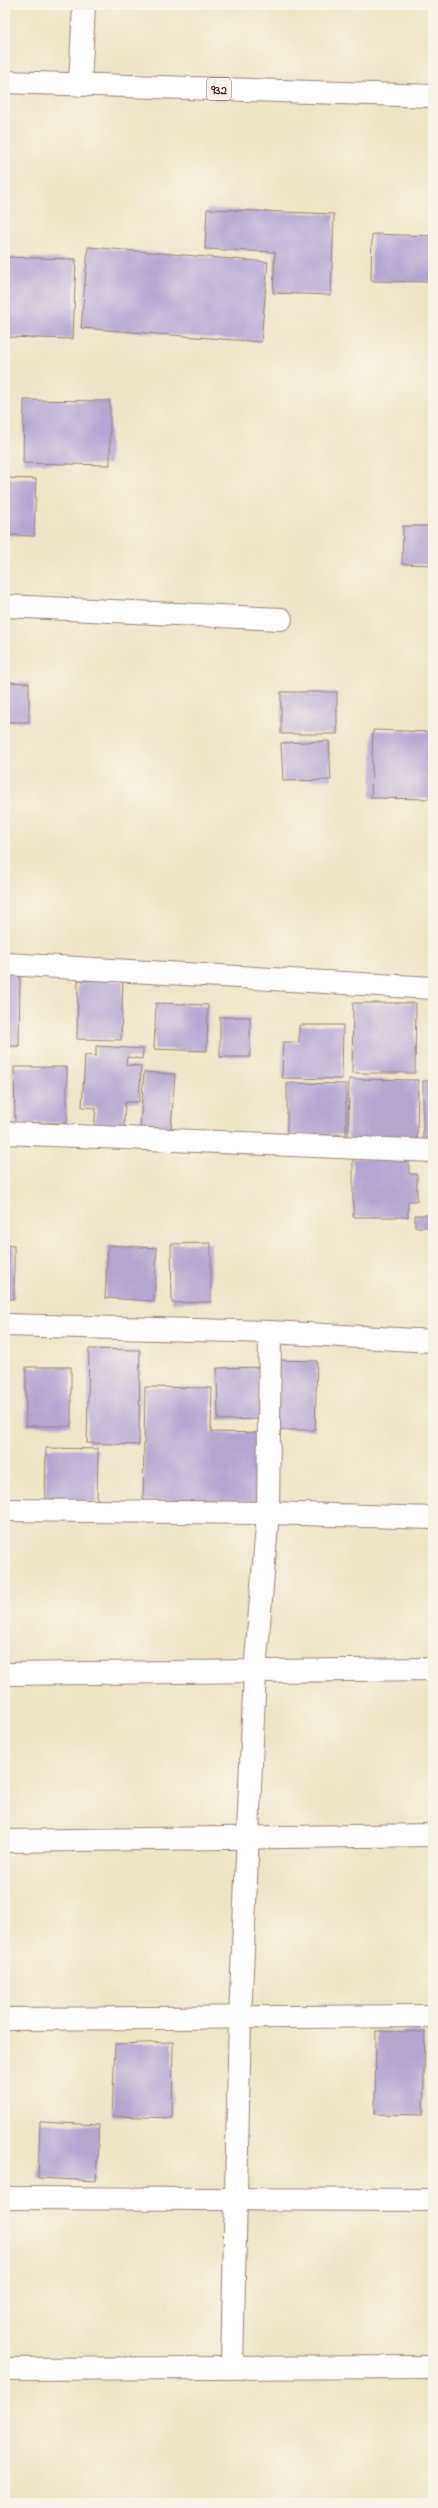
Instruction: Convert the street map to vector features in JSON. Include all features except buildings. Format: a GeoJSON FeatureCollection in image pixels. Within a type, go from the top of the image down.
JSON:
{"type":"FeatureCollection","features":[{"type":"Feature","properties":{"kind":"street"},"geometry":{"type":"LineString","coordinates":[[80,85],[84,5]]}},
{"type":"Feature","properties":{"kind":"street","name":"932"},"geometry":{"type":"LineString","coordinates":[[5,82],[433,96]]}},
{"type":"Feature","properties":{"kind":"street"},"geometry":{"type":"LineString","coordinates":[[5,606],[281,619]]}},
{"type":"Feature","properties":{"kind":"street"},"geometry":{"type":"LineString","coordinates":[[5,964],[433,988]]}},
{"type":"Feature","properties":{"kind":"street"},"geometry":{"type":"LineString","coordinates":[[5,1133],[433,1151]]}},
{"type":"Feature","properties":{"kind":"street"},"geometry":{"type":"LineString","coordinates":[[5,1324],[270,1332],[433,1341]]}},
{"type":"Feature","properties":{"kind":"street"},"geometry":{"type":"LineString","coordinates":[[232,2367],[234,2200],[246,1837],[255,1672],[268,1513],[270,1332]]}},
{"type":"Feature","properties":{"kind":"street"},"geometry":{"type":"LineString","coordinates":[[5,1510],[268,1513],[433,1518]]}},
{"type":"Feature","properties":{"kind":"street"},"geometry":{"type":"LineString","coordinates":[[5,1674],[433,1669]]}},
{"type":"Feature","properties":{"kind":"street"},"geometry":{"type":"LineString","coordinates":[[5,1841],[433,1835]]}},
{"type":"Feature","properties":{"kind":"street"},"geometry":{"type":"LineString","coordinates":[[5,2019],[433,2016]]}},
{"type":"Feature","properties":{"kind":"street"},"geometry":{"type":"LineString","coordinates":[[5,2198],[433,2200]]}},
{"type":"Feature","properties":{"kind":"street"},"geometry":{"type":"LineString","coordinates":[[5,2369],[433,2367]]}}]}
